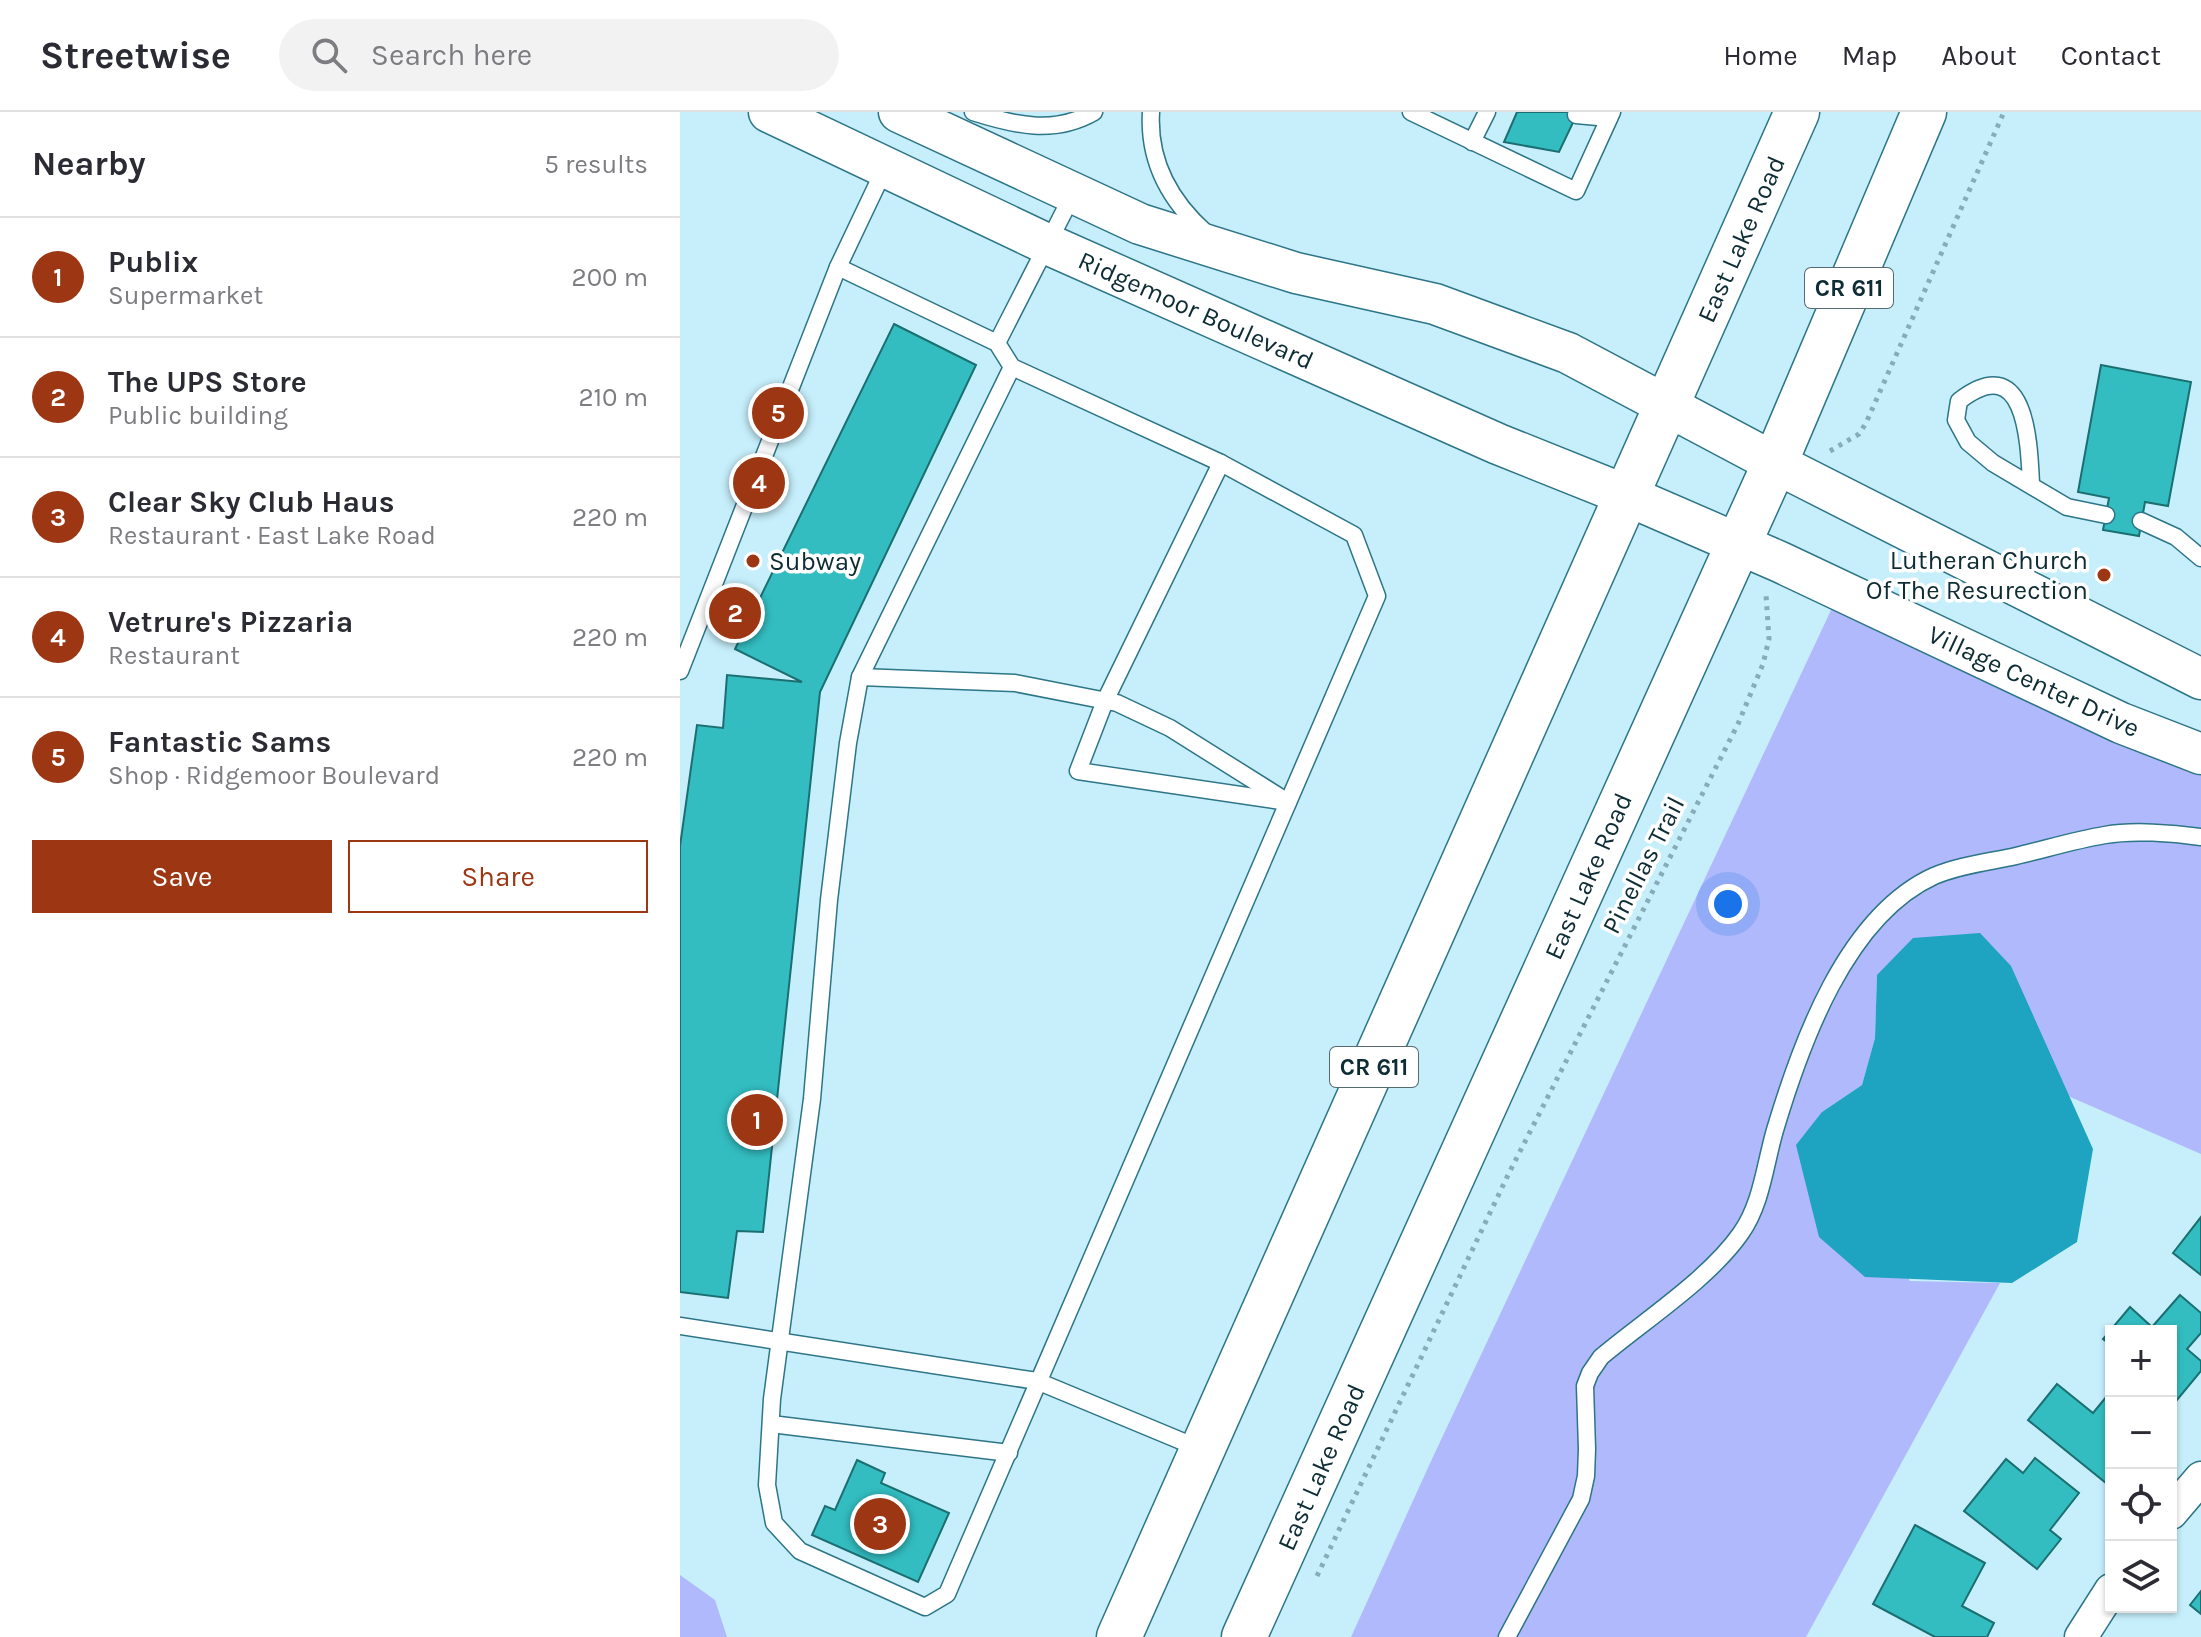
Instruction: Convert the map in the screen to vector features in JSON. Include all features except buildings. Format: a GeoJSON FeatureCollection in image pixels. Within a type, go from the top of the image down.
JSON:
{"type":"FeatureCollection","features":[{"type":"Feature","properties":{"kind":"main road","name":"East Lake Road"},"geometry":{"type":"LineString","coordinates":[[1119,1637],[1797,112]]}},
{"type":"Feature","properties":{"kind":"main road","name":"East Lake Road"},"geometry":{"type":"LineString","coordinates":[[1244,1637],[1775,463],[1924,112]]}},
{"type":"Feature","properties":{"kind":"street","name":"Ridgemoor Boulevard"},"geometry":{"type":"LineString","coordinates":[[769,112],[1047,244],[1498,444],[1738,544]]}},
{"type":"Feature","properties":{"kind":"street"},"geometry":{"type":"LineString","coordinates":[[899,112],[1140,224],[1296,273],[1435,304],[1568,353],[1775,463],[2201,679]]}},
{"type":"Feature","properties":{"kind":"street","name":"Village Center Drive"},"geometry":{"type":"LineString","coordinates":[[1738,544],[2121,723],[2201,754]]}},
{"type":"Feature","properties":{"kind":"street"},"geometry":{"type":"LineString","coordinates":[[2177,1506],[2201,1478]]}},
{"type":"Feature","properties":{"kind":"street"},"geometry":{"type":"LineString","coordinates":[[2081,1637],[2105,1599]]}},
{"type":"Feature","properties":{"kind":"lane"},"geometry":{"type":"LineString","coordinates":[[973,112],[1003,122],[1045,127],[1068,124],[1094,112]]}},
{"type":"Feature","properties":{"kind":"lane"},"geometry":{"type":"LineString","coordinates":[[1151,112],[1152,148],[1170,194],[1188,217],[1228,253]]}},
{"type":"Feature","properties":{"kind":"lane"},"geometry":{"type":"LineString","coordinates":[[1411,112],[1576,191],[1610,115],[1576,115]]}},
{"type":"Feature","properties":{"kind":"lane"},"geometry":{"type":"LineString","coordinates":[[1472,142],[1487,112]]}},
{"type":"Feature","properties":{"kind":"lane"},"geometry":{"type":"LineString","coordinates":[[680,671],[838,267],[885,168]]}},
{"type":"Feature","properties":{"kind":"lane"},"geometry":{"type":"LineString","coordinates":[[997,343],[1073,194]]}},
{"type":"Feature","properties":{"kind":"lane"},"geometry":{"type":"LineString","coordinates":[[838,267],[997,343],[1012,367],[1221,463],[1354,535],[1377,596],[947,1594],[925,1607],[800,1551],[774,1523],[767,1485],[771,1424],[812,1099],[830,885],[848,743],[860,677],[1012,367]]}},
{"type":"Feature","properties":{"kind":"lane"},"geometry":{"type":"LineString","coordinates":[[2031,484],[2028,431],[2018,401],[1999,386],[1977,387],[1959,401],[1956,420],[1968,442],[1993,463],[2067,507],[2106,515]]}},
{"type":"Feature","properties":{"kind":"lane"},"geometry":{"type":"LineString","coordinates":[[1221,463],[1105,701],[1078,771],[1288,802]]}},
{"type":"Feature","properties":{"kind":"lane"},"geometry":{"type":"LineString","coordinates":[[2141,521],[2176,537],[2201,558]]}},
{"type":"Feature","properties":{"kind":"lane"},"geometry":{"type":"LineString","coordinates":[[860,677],[1015,683],[1117,703],[1170,728],[1288,802]]}},
{"type":"Feature","properties":{"kind":"lane"},"geometry":{"type":"LineString","coordinates":[[1507,1637],[1581,1499],[1587,1449],[1585,1386],[1590,1373],[1601,1357],[1703,1273],[1742,1232],[1753,1211],[1787,1090],[1807,1039],[1839,971],[1865,931],[1884,910],[1908,891],[1935,876],[1961,867],[2107,834],[2201,837]]}},
{"type":"Feature","properties":{"kind":"lane"},"geometry":{"type":"LineString","coordinates":[[680,1326],[1037,1381],[1204,1450]]}},
{"type":"Feature","properties":{"kind":"lane"},"geometry":{"type":"LineString","coordinates":[[771,1424],[1009,1453]]}},
{"type":"Feature","properties":{"kind":"path"},"geometry":{"type":"LineString","coordinates":[[1814,482],[1828,452],[1859,434],[1866,423],[2004,112]]}},
{"type":"Feature","properties":{"kind":"path","name":"Pinellas Trail"},"geometry":{"type":"LineString","coordinates":[[1316,1579],[1508,1175],[1738,724],[1763,664],[1769,639],[1765,597],[1780,562]]}},
{"type":"Feature","properties":{"kind":"shaded area"},"geometry":{"type":"Polygon","coordinates":[[[1832,608],[2114,740],[2201,774],[2201,1154],[2068,1096],[2056,1069],[1877,975],[1875,1038],[1862,1085],[1822,1112],[1910,1281],[2000,1283],[1806,1637],[1351,1637],[1432,1459],[1832,608]]]}},
{"type":"Feature","properties":{"kind":"shaded area"},"geometry":{"type":"Polygon","coordinates":[[[1980,933],[2011,966],[2093,1149],[2077,1242],[2012,1283],[1865,1277],[1819,1237],[1796,1145],[1822,1112],[1862,1085],[1875,1038],[1877,975],[1913,938],[1980,933]]]}},
{"type":"Feature","properties":{"kind":"shaded area"},"geometry":{"type":"Polygon","coordinates":[[[680,1575],[715,1600],[727,1637],[680,1637],[680,1575]]]}},
{"type":"Feature","properties":{"kind":"place","name":"Fantastic Sams"},"geometry":{"type":"Point","coordinates":[778,413]}},
{"type":"Feature","properties":{"kind":"place","name":"Vetrure's Pizzaria"},"geometry":{"type":"Point","coordinates":[759,483]}},
{"type":"Feature","properties":{"kind":"place","name":"Subway"},"geometry":{"type":"Point","coordinates":[753,561]}},
{"type":"Feature","properties":{"kind":"place","name":"Lutheran Church Of The Resurection"},"geometry":{"type":"Point","coordinates":[2104,575]}},
{"type":"Feature","properties":{"kind":"place","name":"The UPS Store"},"geometry":{"type":"Point","coordinates":[735,613]}},
{"type":"Feature","properties":{"kind":"place","name":"Publix"},"geometry":{"type":"Point","coordinates":[757,1120]}},
{"type":"Feature","properties":{"kind":"place","name":"Clear Sky Club Haus"},"geometry":{"type":"Point","coordinates":[880,1524]}}]}
